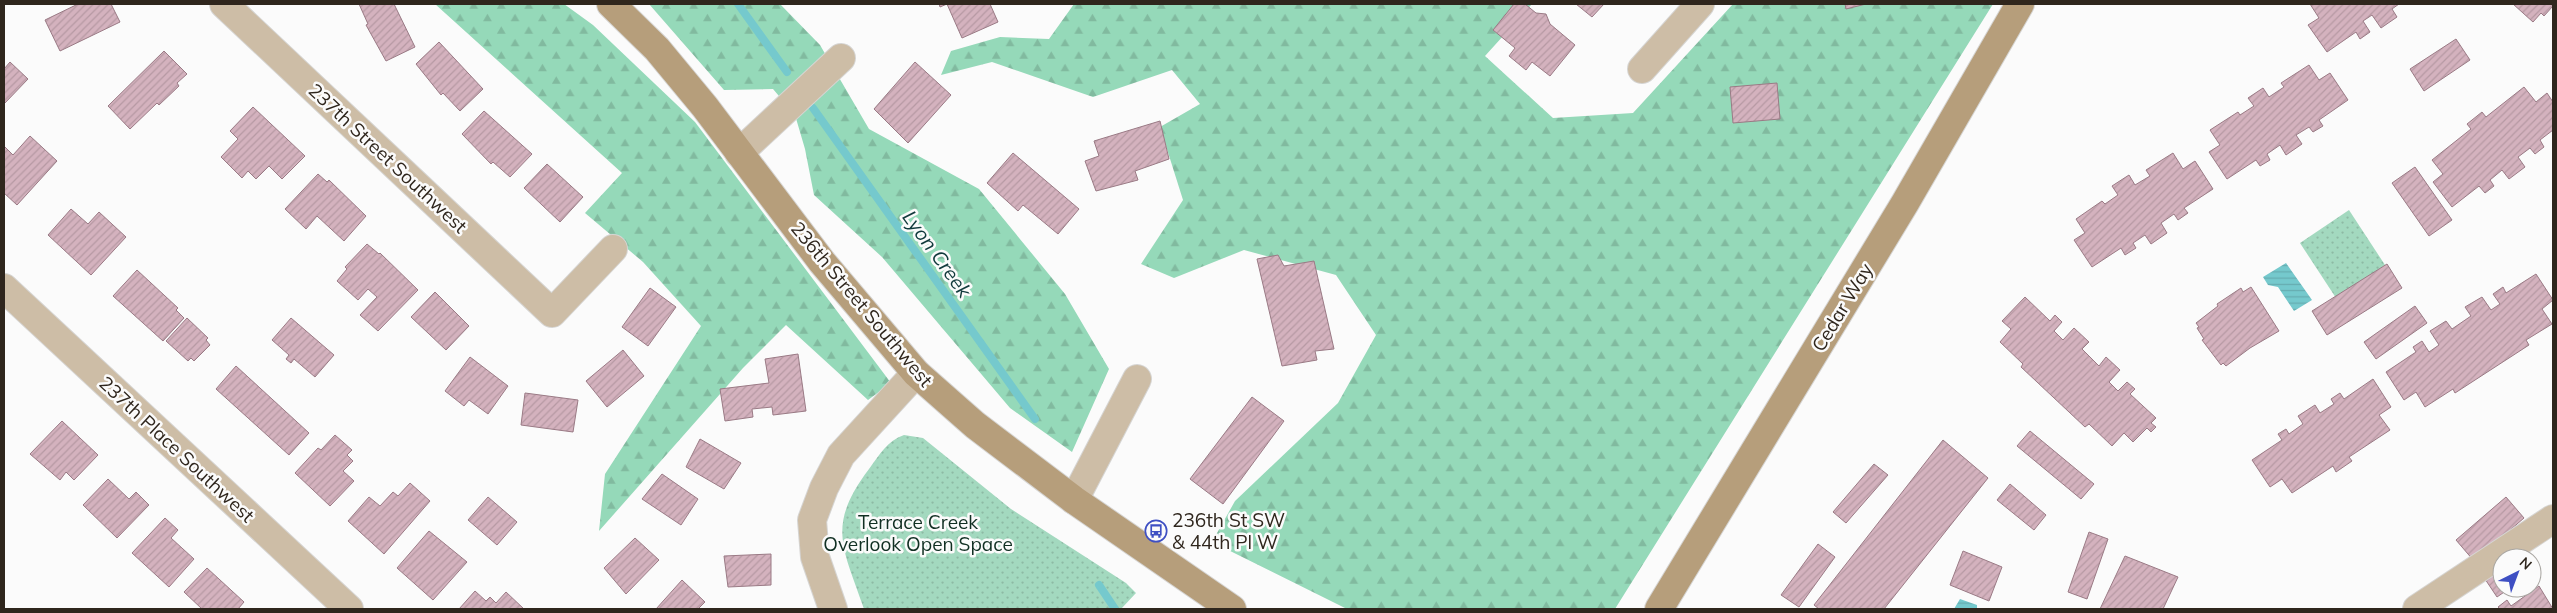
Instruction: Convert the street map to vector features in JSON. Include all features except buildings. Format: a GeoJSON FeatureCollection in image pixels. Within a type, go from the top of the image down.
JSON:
{"type":"FeatureCollection","features":[{"type":"Feature","properties":{"kind":"main road","name":"236th Street Southwest"},"geometry":{"type":"LineString","coordinates":[[611,4],[657,49],[705,107],[822,262],[916,373],[975,425],[1074,500],[1232,609]]}},
{"type":"Feature","properties":{"kind":"main road","name":"Cedar Way"},"geometry":{"type":"LineString","coordinates":[[1659,609],[1904,203],[2020,4]]}},
{"type":"Feature","properties":{"kind":"street","name":"237th Street Southwest"},"geometry":{"type":"LineString","coordinates":[[224,4],[552,313],[613,249]]}},
{"type":"Feature","properties":{"kind":"street"},"geometry":{"type":"LineString","coordinates":[[1642,68],[1700,4]]}},
{"type":"Feature","properties":{"kind":"street"},"geometry":{"type":"LineString","coordinates":[[739,153],[841,58]]}},
{"type":"Feature","properties":{"kind":"street","name":"237th Place Southwest"},"geometry":{"type":"LineString","coordinates":[[4,288],[349,609]]}},
{"type":"Feature","properties":{"kind":"street"},"geometry":{"type":"LineString","coordinates":[[833,609],[815,557],[812,520],[824,488],[841,455],[916,373]]}},
{"type":"Feature","properties":{"kind":"street"},"geometry":{"type":"LineString","coordinates":[[1074,500],[1137,379]]}},
{"type":"Feature","properties":{"kind":"street"},"geometry":{"type":"LineString","coordinates":[[2417,609],[2553,519]]}},
{"type":"Feature","properties":{"kind":"green space"},"geometry":{"type":"Polygon","coordinates":[[[435,4],[564,4],[593,25],[695,122],[891,383],[868,400],[786,325],[743,368],[599,531],[605,474],[701,326],[643,262],[585,213],[622,173],[435,4]]]}},
{"type":"Feature","properties":{"kind":"green space"},"geometry":{"type":"Polygon","coordinates":[[[649,4],[780,4],[820,45],[869,129],[979,189],[1065,294],[1109,369],[1072,452],[1010,408],[882,257],[814,195],[805,149],[795,115],[773,89],[724,90],[649,4]]]}},
{"type":"Feature","properties":{"kind":"green space"},"geometry":{"type":"Polygon","coordinates":[[[1074,4],[1532,4],[1485,56],[1553,118],[1633,113],[1733,4],[1993,4],[1615,609],[1347,609],[1212,542],[1235,501],[1338,403],[1376,335],[1336,275],[1244,250],[1174,278],[1141,264],[1183,200],[1160,127],[1200,104],[1172,70],[1093,97],[992,62],[941,75],[951,51],[1000,37],[1049,39],[1074,4]]]}},
{"type":"Feature","properties":{"kind":"green space"},"geometry":{"type":"Polygon","coordinates":[[[2349,210],[2385,265],[2336,298],[2300,243],[2349,210]]]}},
{"type":"Feature","properties":{"kind":"green space","name":"Terrace Creek Overlook Open Space"},"geometry":{"type":"Polygon","coordinates":[[[904,435],[923,438],[1011,509],[1126,583],[1136,593],[1121,609],[864,609],[845,552],[842,537],[843,522],[847,506],[856,489],[880,453],[888,444],[904,435]]]}},
{"type":"Feature","properties":{"kind":"water"},"geometry":{"type":"Polygon","coordinates":[[[2286,263],[2312,300],[2294,311],[2278,287],[2268,285],[2263,277],[2286,263]]]}},
{"type":"Feature","properties":{"kind":"water"},"geometry":{"type":"Polygon","coordinates":[[[1960,599],[1977,605],[1977,609],[1954,609],[1960,599]]]}},
{"type":"Feature","properties":{"kind":"waterway","name":"Lyon Creek"},"geometry":{"type":"LineString","coordinates":[[738,4],[787,72]]}},
{"type":"Feature","properties":{"kind":"waterway","name":"Lyon Creek"},"geometry":{"type":"LineString","coordinates":[[813,108],[1035,419]]}},
{"type":"Feature","properties":{"kind":"waterway","name":"Lyon Creek"},"geometry":{"type":"LineString","coordinates":[[1099,585],[1115,609]]}},
{"type":"Feature","properties":{"kind":"place","name":"236th St SW & 44th Pl W"},"geometry":{"type":"Point","coordinates":[1156,531]}}]}
